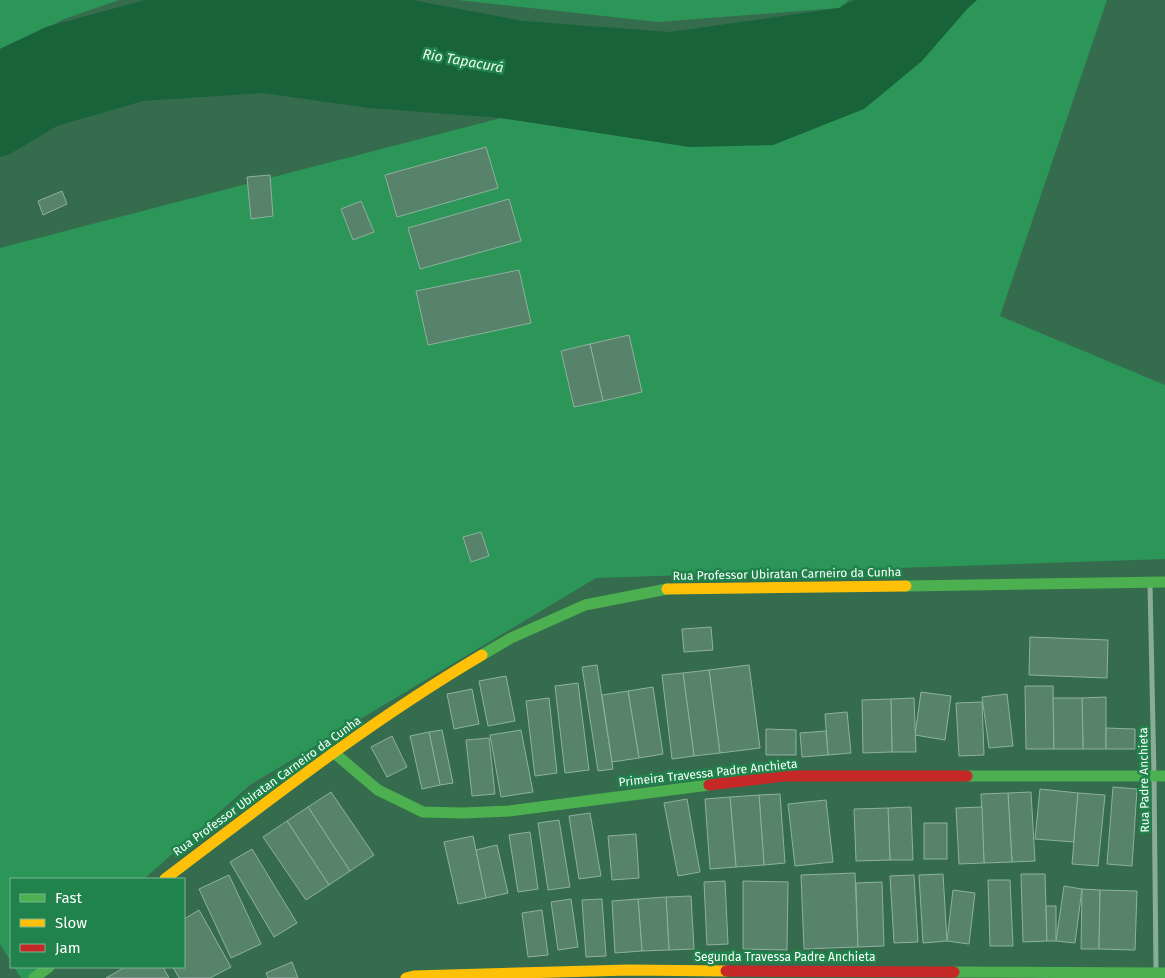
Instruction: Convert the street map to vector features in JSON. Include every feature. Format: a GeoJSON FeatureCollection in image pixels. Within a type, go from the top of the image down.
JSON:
{"type":"FeatureCollection","features":[{"type":"Feature","properties":{"kind":"street","name":"Rua Padre Anchieta"},"geometry":{"type":"LineString","coordinates":[[1150,582],[1160,776],[1159,975]]}},
{"type":"Feature","properties":{"kind":"street","name":"Rua Professor Ubiratan Carneiro da Cunha"},"geometry":{"type":"LineString","coordinates":[[166,878],[333,752],[461,667],[511,638],[585,605],[669,589],[1165,582]]}},
{"type":"Feature","properties":{"kind":"street","name":"Primeira Travessa Padre Anchieta"},"geometry":{"type":"LineString","coordinates":[[333,752],[378,790],[423,812],[509,811],[784,776],[1160,776]]}},
{"type":"Feature","properties":{"kind":"street"},"geometry":{"type":"LineString","coordinates":[[34,978],[48,968]]}},
{"type":"Feature","properties":{"kind":"street","name":"Segunda Travessa Padre Anchieta"},"geometry":{"type":"LineString","coordinates":[[406,978],[629,970],[1159,975]]}},
{"type":"Feature","properties":{"kind":"shaded area"},"geometry":{"type":"Polygon","coordinates":[[[0,0],[119,0],[67,18],[0,49],[0,0]]]}},
{"type":"Feature","properties":{"kind":"shaded area"},"geometry":{"type":"Polygon","coordinates":[[[457,0],[849,0],[839,8],[658,22],[457,0]]]}},
{"type":"Feature","properties":{"kind":"shaded area"},"geometry":{"type":"Polygon","coordinates":[[[977,0],[1107,0],[1000,316],[1165,385],[1165,559],[596,578],[250,785],[145,878],[10,878],[10,960],[0,944],[0,248],[501,118],[690,147],[968,8],[977,0]]]}},
{"type":"Feature","properties":{"kind":"shaded area"},"geometry":{"type":"Polygon","coordinates":[[[15,968],[45,968],[33,978],[21,978],[15,968]]]}},
{"type":"Feature","properties":{"kind":"water","name":"Rio Tapacurá"},"geometry":{"type":"Polygon","coordinates":[[[145,0],[412,0],[523,21],[670,32],[839,8],[855,0],[977,0],[922,61],[864,109],[773,145],[690,147],[501,118],[369,108],[262,93],[143,101],[57,126],[10,154],[0,157],[0,49],[46,27],[145,0]]]}},
{"type":"Feature","properties":{"kind":"building"},"geometry":{"type":"Polygon","coordinates":[[[486,147],[498,188],[397,217],[385,175],[486,147]]]}},
{"type":"Feature","properties":{"kind":"building"},"geometry":{"type":"Polygon","coordinates":[[[270,175],[273,216],[251,219],[247,177],[270,175]]]}},
{"type":"Feature","properties":{"kind":"building"},"geometry":{"type":"Polygon","coordinates":[[[62,191],[67,204],[43,215],[38,201],[62,191]]]}},
{"type":"Feature","properties":{"kind":"building"},"geometry":{"type":"Polygon","coordinates":[[[509,199],[521,241],[420,269],[408,228],[509,199]]]}},
{"type":"Feature","properties":{"kind":"building"},"geometry":{"type":"Polygon","coordinates":[[[361,201],[374,232],[353,240],[341,209],[361,201]]]}},
{"type":"Feature","properties":{"kind":"building"},"geometry":{"type":"Polygon","coordinates":[[[519,270],[531,323],[428,345],[416,291],[519,270]]]}},
{"type":"Feature","properties":{"kind":"building"},"geometry":{"type":"Polygon","coordinates":[[[629,335],[642,392],[603,401],[590,344],[629,335]]]}},
{"type":"Feature","properties":{"kind":"building"},"geometry":{"type":"Polygon","coordinates":[[[590,344],[603,401],[574,407],[561,351],[590,344]]]}},
{"type":"Feature","properties":{"kind":"building"},"geometry":{"type":"Polygon","coordinates":[[[481,532],[489,556],[471,562],[463,537],[481,532]]]}},
{"type":"Feature","properties":{"kind":"building"},"geometry":{"type":"Polygon","coordinates":[[[711,627],[713,650],[684,652],[682,629],[711,627]]]}},
{"type":"Feature","properties":{"kind":"building"},"geometry":{"type":"Polygon","coordinates":[[[1030,637],[1108,640],[1107,678],[1029,675],[1030,637]]]}},
{"type":"Feature","properties":{"kind":"building"},"geometry":{"type":"Polygon","coordinates":[[[597,665],[613,769],[598,771],[582,667],[597,665]]]}},
{"type":"Feature","properties":{"kind":"building"},"geometry":{"type":"Polygon","coordinates":[[[749,665],[760,748],[720,753],[709,670],[749,665]]]}},
{"type":"Feature","properties":{"kind":"building"},"geometry":{"type":"Polygon","coordinates":[[[709,670],[720,753],[694,756],[683,673],[709,670]]]}},
{"type":"Feature","properties":{"kind":"building"},"geometry":{"type":"Polygon","coordinates":[[[683,673],[694,756],[672,759],[662,675],[683,673]]]}},
{"type":"Feature","properties":{"kind":"building"},"geometry":{"type":"Polygon","coordinates":[[[506,676],[515,721],[488,726],[479,681],[506,676]]]}},
{"type":"Feature","properties":{"kind":"building"},"geometry":{"type":"Polygon","coordinates":[[[578,683],[589,770],[565,773],[555,686],[578,683]]]}},
{"type":"Feature","properties":{"kind":"building"},"geometry":{"type":"Polygon","coordinates":[[[1025,686],[1053,686],[1054,749],[1026,749],[1025,686]]]}},
{"type":"Feature","properties":{"kind":"building"},"geometry":{"type":"Polygon","coordinates":[[[653,687],[663,754],[639,758],[628,691],[653,687]]]}},
{"type":"Feature","properties":{"kind":"building"},"geometry":{"type":"Polygon","coordinates":[[[472,689],[479,724],[454,729],[447,694],[472,689]]]}},
{"type":"Feature","properties":{"kind":"building"},"geometry":{"type":"Polygon","coordinates":[[[628,691],[639,758],[612,762],[602,695],[628,691]]]}},
{"type":"Feature","properties":{"kind":"building"},"geometry":{"type":"Polygon","coordinates":[[[921,692],[951,696],[945,740],[915,735],[921,692]]]}},
{"type":"Feature","properties":{"kind":"building"},"geometry":{"type":"Polygon","coordinates":[[[1007,694],[1013,746],[989,748],[982,697],[1007,694]]]}},
{"type":"Feature","properties":{"kind":"building"},"geometry":{"type":"Polygon","coordinates":[[[1106,697],[1106,749],[1083,749],[1082,698],[1106,697]]]}},
{"type":"Feature","properties":{"kind":"building"},"geometry":{"type":"Polygon","coordinates":[[[549,698],[557,773],[535,776],[526,701],[549,698]]]}},
{"type":"Feature","properties":{"kind":"building"},"geometry":{"type":"Polygon","coordinates":[[[914,698],[916,752],[892,752],[891,699],[914,698]]]}},
{"type":"Feature","properties":{"kind":"building"},"geometry":{"type":"Polygon","coordinates":[[[1053,698],[1082,698],[1083,749],[1054,749],[1053,698]]]}},
{"type":"Feature","properties":{"kind":"building"},"geometry":{"type":"Polygon","coordinates":[[[891,699],[892,752],[863,753],[862,700],[891,699]]]}},
{"type":"Feature","properties":{"kind":"building"},"geometry":{"type":"Polygon","coordinates":[[[982,702],[984,755],[959,756],[956,703],[982,702]]]}},
{"type":"Feature","properties":{"kind":"building"},"geometry":{"type":"Polygon","coordinates":[[[847,712],[851,753],[828,755],[825,714],[847,712]]]}},
{"type":"Feature","properties":{"kind":"building"},"geometry":{"type":"Polygon","coordinates":[[[1106,728],[1135,729],[1135,749],[1106,749],[1106,728]]]}},
{"type":"Feature","properties":{"kind":"building"},"geometry":{"type":"Polygon","coordinates":[[[766,729],[796,730],[796,755],[766,755],[766,729]]]}},
{"type":"Feature","properties":{"kind":"building"},"geometry":{"type":"Polygon","coordinates":[[[442,730],[453,783],[440,785],[429,732],[442,730]]]}},
{"type":"Feature","properties":{"kind":"building"},"geometry":{"type":"Polygon","coordinates":[[[521,730],[533,792],[501,797],[490,735],[521,730]]]}},
{"type":"Feature","properties":{"kind":"building"},"geometry":{"type":"Polygon","coordinates":[[[826,731],[828,755],[802,757],[800,733],[826,731]]]}},
{"type":"Feature","properties":{"kind":"building"},"geometry":{"type":"Polygon","coordinates":[[[429,732],[440,785],[422,789],[410,736],[429,732]]]}},
{"type":"Feature","properties":{"kind":"building"},"geometry":{"type":"Polygon","coordinates":[[[392,736],[407,767],[387,777],[371,747],[392,736]]]}},
{"type":"Feature","properties":{"kind":"building"},"geometry":{"type":"Polygon","coordinates":[[[489,738],[495,794],[472,796],[466,740],[489,738]]]}},
{"type":"Feature","properties":{"kind":"building"},"geometry":{"type":"Polygon","coordinates":[[[1113,787],[1137,789],[1132,866],[1107,864],[1113,787]]]}},
{"type":"Feature","properties":{"kind":"building"},"geometry":{"type":"Polygon","coordinates":[[[1040,789],[1078,793],[1074,842],[1035,839],[1040,789]]]}},
{"type":"Feature","properties":{"kind":"building"},"geometry":{"type":"Polygon","coordinates":[[[331,792],[374,855],[350,871],[308,807],[331,792]]]}},
{"type":"Feature","properties":{"kind":"building"},"geometry":{"type":"Polygon","coordinates":[[[1031,792],[1035,861],[1012,862],[1008,793],[1031,792]]]}},
{"type":"Feature","properties":{"kind":"building"},"geometry":{"type":"Polygon","coordinates":[[[1008,793],[1012,862],[984,863],[981,794],[1008,793]]]}},
{"type":"Feature","properties":{"kind":"building"},"geometry":{"type":"Polygon","coordinates":[[[1078,793],[1105,795],[1098,866],[1072,864],[1078,793]]]}},
{"type":"Feature","properties":{"kind":"building"},"geometry":{"type":"Polygon","coordinates":[[[780,794],[785,863],[764,865],[759,795],[780,794]]]}},
{"type":"Feature","properties":{"kind":"building"},"geometry":{"type":"Polygon","coordinates":[[[759,795],[764,865],[736,867],[730,797],[759,795]]]}},
{"type":"Feature","properties":{"kind":"building"},"geometry":{"type":"Polygon","coordinates":[[[730,797],[736,867],[710,869],[705,799],[730,797]]]}},
{"type":"Feature","properties":{"kind":"building"},"geometry":{"type":"Polygon","coordinates":[[[687,799],[700,872],[678,876],[664,803],[687,799]]]}},
{"type":"Feature","properties":{"kind":"building"},"geometry":{"type":"Polygon","coordinates":[[[826,800],[833,862],[795,866],[788,804],[826,800]]]}},
{"type":"Feature","properties":{"kind":"building"},"geometry":{"type":"Polygon","coordinates":[[[308,807],[350,871],[329,885],[287,821],[308,807]]]}},
{"type":"Feature","properties":{"kind":"building"},"geometry":{"type":"Polygon","coordinates":[[[911,807],[913,860],[890,860],[888,808],[911,807]]]}},
{"type":"Feature","properties":{"kind":"building"},"geometry":{"type":"Polygon","coordinates":[[[982,807],[984,863],[959,864],[956,808],[982,807]]]}},
{"type":"Feature","properties":{"kind":"building"},"geometry":{"type":"Polygon","coordinates":[[[888,808],[890,860],[856,861],[854,809],[888,808]]]}},
{"type":"Feature","properties":{"kind":"building"},"geometry":{"type":"Polygon","coordinates":[[[590,813],[601,876],[579,879],[569,816],[590,813]]]}},
{"type":"Feature","properties":{"kind":"building"},"geometry":{"type":"Polygon","coordinates":[[[559,820],[570,887],[548,890],[538,823],[559,820]]]}},
{"type":"Feature","properties":{"kind":"building"},"geometry":{"type":"Polygon","coordinates":[[[287,821],[329,885],[306,900],[263,837],[287,821]]]}},
{"type":"Feature","properties":{"kind":"building"},"geometry":{"type":"Polygon","coordinates":[[[924,823],[947,823],[947,859],[924,859],[924,823]]]}},
{"type":"Feature","properties":{"kind":"building"},"geometry":{"type":"Polygon","coordinates":[[[530,832],[538,889],[518,892],[509,835],[530,832]]]}},
{"type":"Feature","properties":{"kind":"building"},"geometry":{"type":"Polygon","coordinates":[[[636,834],[639,878],[612,880],[608,836],[636,834]]]}},
{"type":"Feature","properties":{"kind":"building"},"geometry":{"type":"Polygon","coordinates":[[[473,836],[486,898],[458,904],[444,842],[473,836]]]}},
{"type":"Feature","properties":{"kind":"building"},"geometry":{"type":"Polygon","coordinates":[[[497,845],[508,893],[486,898],[476,850],[497,845]]]}},
{"type":"Feature","properties":{"kind":"building"},"geometry":{"type":"Polygon","coordinates":[[[252,849],[297,923],[274,937],[230,862],[252,849]]]}},
{"type":"Feature","properties":{"kind":"building"},"geometry":{"type":"Polygon","coordinates":[[[855,873],[858,947],[804,949],[801,875],[855,873]]]}},
{"type":"Feature","properties":{"kind":"building"},"geometry":{"type":"Polygon","coordinates":[[[943,874],[947,941],[923,943],[919,875],[943,874]]]}},
{"type":"Feature","properties":{"kind":"building"},"geometry":{"type":"Polygon","coordinates":[[[1021,874],[1045,874],[1047,941],[1023,942],[1021,874]]]}},
{"type":"Feature","properties":{"kind":"building"},"geometry":{"type":"Polygon","coordinates":[[[229,875],[261,944],[231,958],[199,889],[229,875]]]}},
{"type":"Feature","properties":{"kind":"building"},"geometry":{"type":"Polygon","coordinates":[[[914,875],[918,942],[894,943],[890,876],[914,875]]]}},
{"type":"Feature","properties":{"kind":"building"},"geometry":{"type":"Polygon","coordinates":[[[988,880],[1010,880],[1013,946],[990,946],[988,880]]]}},
{"type":"Feature","properties":{"kind":"building"},"geometry":{"type":"Polygon","coordinates":[[[725,881],[728,944],[707,945],[704,882],[725,881]]]}},
{"type":"Feature","properties":{"kind":"building"},"geometry":{"type":"Polygon","coordinates":[[[743,881],[788,882],[787,950],[743,949],[743,881]]]}},
{"type":"Feature","properties":{"kind":"building"},"geometry":{"type":"Polygon","coordinates":[[[882,882],[884,946],[858,947],[856,883],[882,882]]]}},
{"type":"Feature","properties":{"kind":"building"},"geometry":{"type":"Polygon","coordinates":[[[1064,886],[1082,889],[1075,943],[1056,941],[1064,886]]]}},
{"type":"Feature","properties":{"kind":"building"},"geometry":{"type":"Polygon","coordinates":[[[1082,889],[1100,890],[1099,949],[1081,949],[1082,889]]]}},
{"type":"Feature","properties":{"kind":"building"},"geometry":{"type":"Polygon","coordinates":[[[953,890],[975,893],[969,944],[947,941],[953,890]]]}},
{"type":"Feature","properties":{"kind":"building"},"geometry":{"type":"Polygon","coordinates":[[[1100,890],[1137,891],[1135,950],[1099,949],[1100,890]]]}},
{"type":"Feature","properties":{"kind":"building"},"geometry":{"type":"Polygon","coordinates":[[[691,896],[694,949],[669,950],[666,897],[691,896]]]}},
{"type":"Feature","properties":{"kind":"building"},"geometry":{"type":"Polygon","coordinates":[[[666,897],[669,950],[642,951],[638,899],[666,897]]]}},
{"type":"Feature","properties":{"kind":"building"},"geometry":{"type":"Polygon","coordinates":[[[571,899],[578,947],[558,950],[551,902],[571,899]]]}},
{"type":"Feature","properties":{"kind":"building"},"geometry":{"type":"Polygon","coordinates":[[[602,899],[606,956],[586,957],[582,900],[602,899]]]}},
{"type":"Feature","properties":{"kind":"building"},"geometry":{"type":"Polygon","coordinates":[[[638,899],[642,951],[615,953],[612,901],[638,899]]]}},
{"type":"Feature","properties":{"kind":"building"},"geometry":{"type":"Polygon","coordinates":[[[1046,906],[1056,906],[1056,941],[1047,941],[1046,906]]]}},
{"type":"Feature","properties":{"kind":"building"},"geometry":{"type":"Polygon","coordinates":[[[199,910],[231,967],[210,978],[179,978],[174,968],[185,968],[185,918],[199,910]]]}},
{"type":"Feature","properties":{"kind":"building"},"geometry":{"type":"Polygon","coordinates":[[[542,910],[548,955],[528,957],[522,913],[542,910]]]}},
{"type":"Feature","properties":{"kind":"building"},"geometry":{"type":"Polygon","coordinates":[[[292,962],[298,978],[268,978],[266,973],[292,962]]]}},
{"type":"Feature","properties":{"kind":"building"},"geometry":{"type":"Polygon","coordinates":[[[123,968],[164,968],[169,978],[106,978],[123,968]]]}},
{"type":"Feature","properties":{"kind":"traffic: fast"},"geometry":{"type":"LineString","coordinates":[[906,586],[1165,582]]}},
{"type":"Feature","properties":{"kind":"traffic: fast"},"geometry":{"type":"LineString","coordinates":[[482,655],[511,638],[585,605],[667,589]]}},
{"type":"Feature","properties":{"kind":"traffic: fast"},"geometry":{"type":"LineString","coordinates":[[333,752],[378,790],[423,812],[509,811],[709,785]]}},
{"type":"Feature","properties":{"kind":"traffic: fast"},"geometry":{"type":"LineString","coordinates":[[967,776],[1165,776]]}},
{"type":"Feature","properties":{"kind":"traffic: fast"},"geometry":{"type":"LineString","coordinates":[[34,978],[48,968]]}},
{"type":"Feature","properties":{"kind":"traffic: fast"},"geometry":{"type":"LineString","coordinates":[[954,972],[1165,973]]}},
{"type":"Feature","properties":{"kind":"traffic: slow"},"geometry":{"type":"LineString","coordinates":[[667,589],[906,586]]}},
{"type":"Feature","properties":{"kind":"traffic: slow"},"geometry":{"type":"LineString","coordinates":[[166,878],[360,734],[440,680],[482,655]]}},
{"type":"Feature","properties":{"kind":"traffic: slow"},"geometry":{"type":"LineString","coordinates":[[406,978],[414,976],[629,970],[726,971]]}},
{"type":"Feature","properties":{"kind":"traffic: jam"},"geometry":{"type":"LineString","coordinates":[[709,785],[784,776],[967,776]]}},
{"type":"Feature","properties":{"kind":"traffic: jam"},"geometry":{"type":"LineString","coordinates":[[726,971],[954,972]]}}]}
